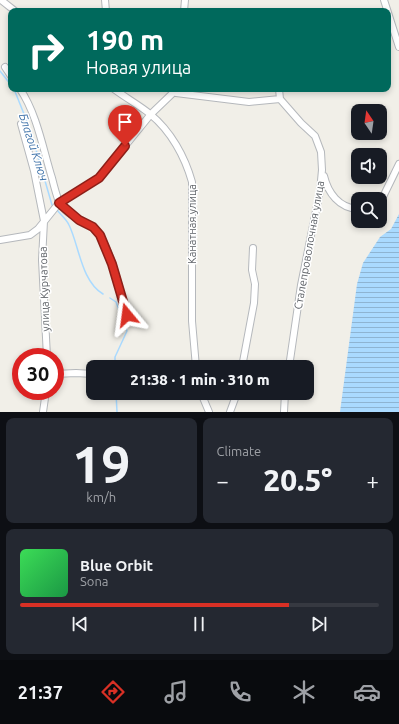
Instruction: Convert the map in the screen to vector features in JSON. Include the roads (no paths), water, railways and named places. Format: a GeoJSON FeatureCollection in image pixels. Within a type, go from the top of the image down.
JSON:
{"type":"FeatureCollection","features":[{"type":"Feature","properties":{"kind":"street"},"geometry":{"type":"LineString","coordinates":[[1,0],[11,8]]}},
{"type":"Feature","properties":{"kind":"street"},"geometry":{"type":"LineString","coordinates":[[391,22],[399,47]]}},
{"type":"Feature","properties":{"kind":"street"},"geometry":{"type":"LineString","coordinates":[[5,67],[8,72]]}},
{"type":"Feature","properties":{"kind":"street"},"geometry":{"type":"LineString","coordinates":[[22,92],[26,98],[38,133],[59,203],[79,220],[93,227],[100,235],[112,264],[127,315]]}},
{"type":"Feature","properties":{"kind":"street","name":"Канатная улица"},"geometry":{"type":"LineString","coordinates":[[118,92],[151,114],[172,137],[185,160],[192,182],[192,320],[195,360]]}},
{"type":"Feature","properties":{"kind":"street"},"geometry":{"type":"LineString","coordinates":[[0,240],[30,235],[59,203],[99,178],[151,114],[175,92]]}},
{"type":"Feature","properties":{"kind":"street"},"geometry":{"type":"LineString","coordinates":[[183,92],[249,102],[280,99],[279,92]]}},
{"type":"Feature","properties":{"kind":"street","name":"Сталепроволочная улица"},"geometry":{"type":"LineString","coordinates":[[280,99],[301,123],[315,136],[321,152],[322,170],[320,191],[301,285],[290,360]]}},
{"type":"Feature","properties":{"kind":"street","name":"улица Курчатова"},"geometry":{"type":"LineString","coordinates":[[22,124],[34,171],[44,221],[42,260],[47,348]]}},
{"type":"Feature","properties":{"kind":"street"},"geometry":{"type":"LineString","coordinates":[[385,192],[399,164]]}},
{"type":"Feature","properties":{"kind":"street"},"geometry":{"type":"LineString","coordinates":[[322,170],[331,196],[341,204],[351,207]]}},
{"type":"Feature","properties":{"kind":"street"},"geometry":{"type":"LineString","coordinates":[[243,360],[254,303],[255,284],[252,270],[253,248]]}},
{"type":"Feature","properties":{"kind":"street"},"geometry":{"type":"LineString","coordinates":[[64,374],[86,374]]}},
{"type":"Feature","properties":{"kind":"street"},"geometry":{"type":"LineString","coordinates":[[43,412],[45,400]]}},
{"type":"Feature","properties":{"kind":"street"},"geometry":{"type":"LineString","coordinates":[[204,400],[210,412]]}},
{"type":"Feature","properties":{"kind":"street"},"geometry":{"type":"LineString","coordinates":[[230,412],[234,400]]}},
{"type":"Feature","properties":{"kind":"street"},"geometry":{"type":"LineString","coordinates":[[284,412],[285,400]]}},
{"type":"Feature","properties":{"kind":"water"},"geometry":{"type":"Polygon","coordinates":[[[399,214],[399,412],[340,412],[357,284],[363,263],[380,237],[391,229],[399,214]]]}},
{"type":"Feature","properties":{"kind":"waterway","name":"Благой Ключ"},"geometry":{"type":"LineString","coordinates":[[0,71],[8,81]]}},
{"type":"Feature","properties":{"kind":"waterway","name":"Благой Ключ"},"geometry":{"type":"LineString","coordinates":[[15,92],[30,129],[52,205]]}},
{"type":"Feature","properties":{"kind":"waterway","name":"Благой Ключ"},"geometry":{"type":"LineString","coordinates":[[57,210],[69,225],[85,272],[90,281],[103,294]]}},
{"type":"Feature","properties":{"kind":"waterway","name":"Благой Ключ"},"geometry":{"type":"LineString","coordinates":[[110,298],[116,302],[127,331],[115,360]]}},
{"type":"Feature","properties":{"kind":"waterway","name":"Благой Ключ"},"geometry":{"type":"LineString","coordinates":[[116,400],[117,412]]}}]}
